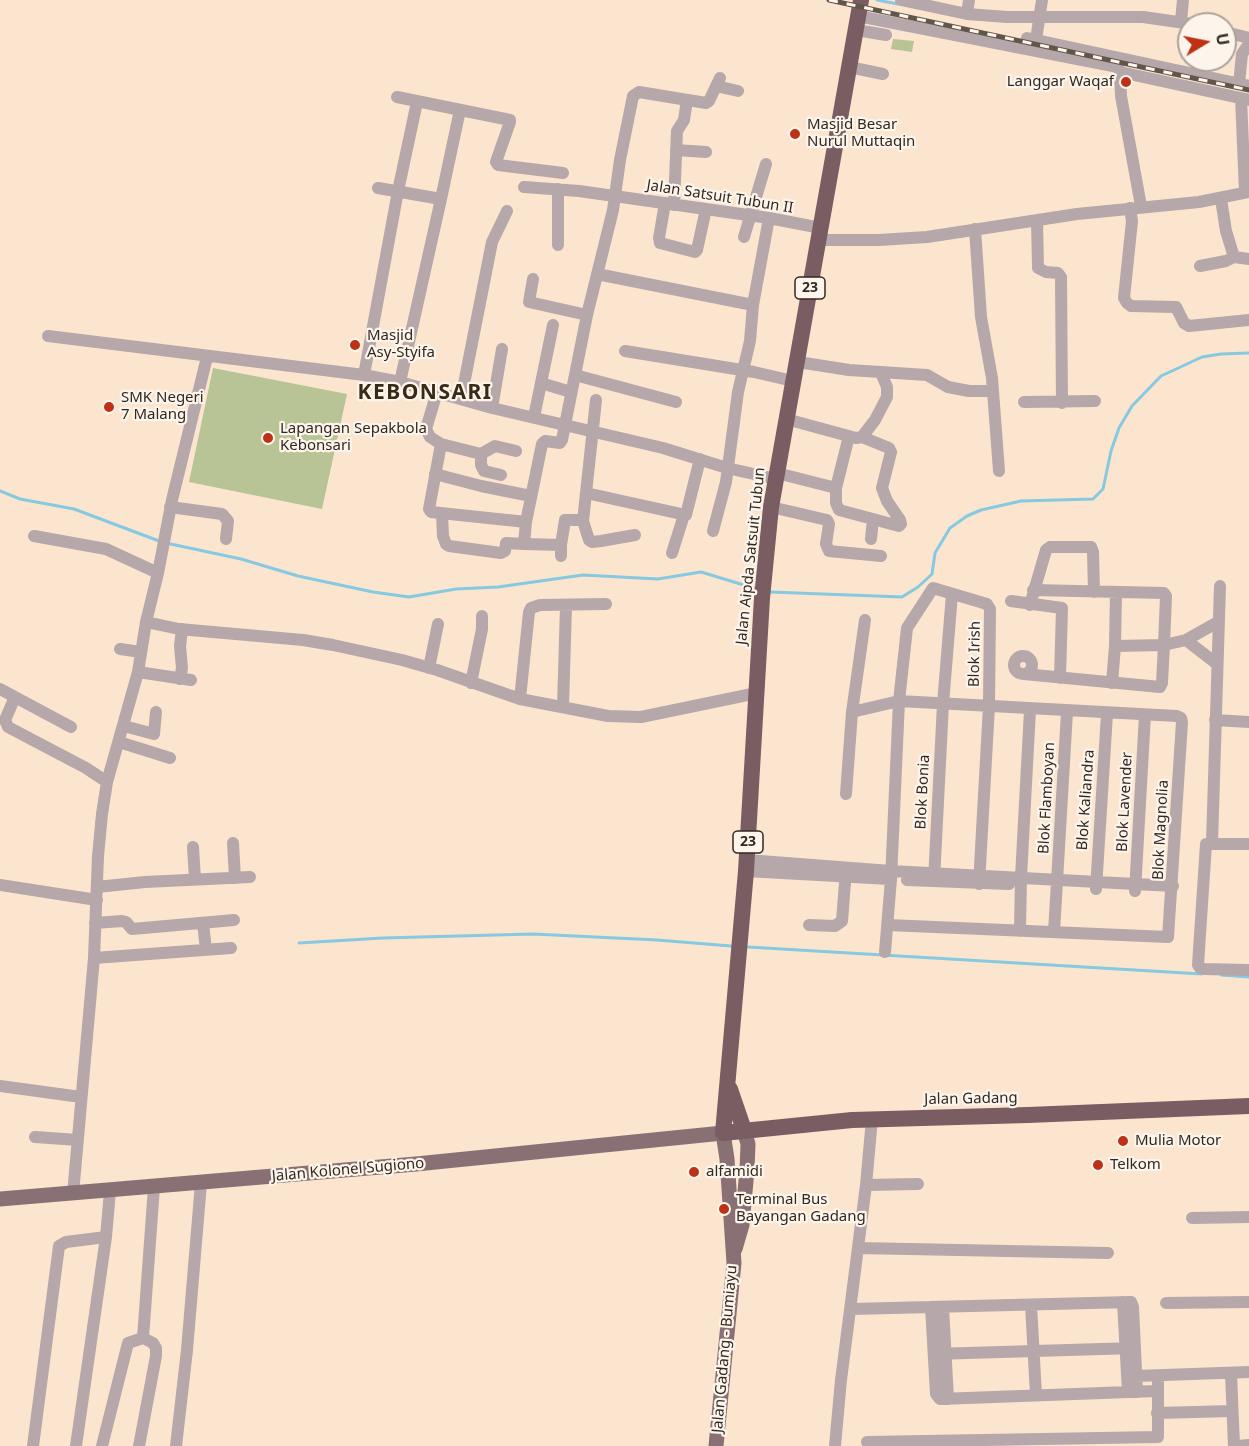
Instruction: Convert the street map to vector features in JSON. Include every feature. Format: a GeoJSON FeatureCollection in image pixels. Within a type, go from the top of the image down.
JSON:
{"type":"FeatureCollection","features":[{"type":"Feature","properties":{"kind":"highway","name":"Jalan Aipda Satsuit Tubun"},"geometry":{"type":"LineString","coordinates":[[723,1132],[729,1085],[746,865],[762,598],[771,507],[858,16]]}},
{"type":"Feature","properties":{"kind":"highway","name":"Jalan Aipda Satsuit Tubun"},"geometry":{"type":"LineString","coordinates":[[729,1085],[744,1130]]}},
{"type":"Feature","properties":{"kind":"highway","name":"Jalan Gadang"},"geometry":{"type":"LineString","coordinates":[[723,1132],[872,1119],[1249,1106]]}},
{"type":"Feature","properties":{"kind":"main road","name":"Jalan Gadang - Bumiayu"},"geometry":{"type":"LineString","coordinates":[[716,1446],[734,1252],[742,1225],[747,1170],[748,1144],[744,1130]]}},
{"type":"Feature","properties":{"kind":"main road","name":"Jalan Gadang - Bumiayu"},"geometry":{"type":"LineString","coordinates":[[723,1132],[734,1252]]}},
{"type":"Feature","properties":{"kind":"main road","name":"Jalan Gadang"},"geometry":{"type":"LineString","coordinates":[[694,1135],[723,1132]]}},
{"type":"Feature","properties":{"kind":"main road","name":"Jalan Kolonel Sugiono"},"geometry":{"type":"LineString","coordinates":[[0,1199],[416,1164],[694,1135]]}},
{"type":"Feature","properties":{"kind":"street"},"geometry":{"type":"LineString","coordinates":[[967,14],[969,0]]}},
{"type":"Feature","properties":{"kind":"street"},"geometry":{"type":"LineString","coordinates":[[1042,0],[1039,19],[1032,39],[1244,85],[1242,54],[1249,44]]}},
{"type":"Feature","properties":{"kind":"street"},"geometry":{"type":"LineString","coordinates":[[906,1],[967,14],[1039,19],[1143,17],[1177,22]]}},
{"type":"Feature","properties":{"kind":"street"},"geometry":{"type":"LineString","coordinates":[[858,16],[886,35]]}},
{"type":"Feature","properties":{"kind":"street"},"geometry":{"type":"LineString","coordinates":[[858,16],[1118,67],[1136,207],[1132,221],[1124,298],[1131,306],[1176,307],[1184,324],[1189,326],[1249,320]]}},
{"type":"Feature","properties":{"kind":"street"},"geometry":{"type":"LineString","coordinates":[[849,67],[883,74]]}},
{"type":"Feature","properties":{"kind":"street"},"geometry":{"type":"LineString","coordinates":[[1120,72],[1245,99],[1247,192]]}},
{"type":"Feature","properties":{"kind":"street"},"geometry":{"type":"LineString","coordinates":[[524,544],[526,522],[543,442],[561,443],[635,94],[639,92],[706,103],[718,82],[738,91]]}},
{"type":"Feature","properties":{"kind":"street"},"geometry":{"type":"LineString","coordinates":[[397,97],[510,121],[496,162],[498,165],[563,173]]}},
{"type":"Feature","properties":{"kind":"street"},"geometry":{"type":"LineString","coordinates":[[687,100],[684,120],[677,131],[669,204],[659,238],[660,243],[695,252],[706,209]]}},
{"type":"Feature","properties":{"kind":"street"},"geometry":{"type":"LineString","coordinates":[[364,375],[417,102]]}},
{"type":"Feature","properties":{"kind":"street"},"geometry":{"type":"LineString","coordinates":[[400,381],[460,110]]}},
{"type":"Feature","properties":{"kind":"street"},"geometry":{"type":"LineString","coordinates":[[676,150],[706,152]]}},
{"type":"Feature","properties":{"kind":"street"},"geometry":{"type":"LineString","coordinates":[[744,237],[766,164]]}},
{"type":"Feature","properties":{"kind":"street","name":"Jalan Satsuit Tubun II"},"geometry":{"type":"LineString","coordinates":[[524,187],[615,196],[769,218],[820,234],[915,237],[1136,207],[1221,199],[1247,192]]}},
{"type":"Feature","properties":{"kind":"street"},"geometry":{"type":"LineString","coordinates":[[378,188],[441,199]]}},
{"type":"Feature","properties":{"kind":"street"},"geometry":{"type":"LineString","coordinates":[[558,189],[558,245]]}},
{"type":"Feature","properties":{"kind":"street"},"geometry":{"type":"LineString","coordinates":[[1221,199],[1226,231],[1234,257]]}},
{"type":"Feature","properties":{"kind":"street"},"geometry":{"type":"LineString","coordinates":[[461,399],[492,242],[507,211]]}},
{"type":"Feature","properties":{"kind":"street"},"geometry":{"type":"LineString","coordinates":[[713,531],[726,482],[738,392],[750,341],[753,305],[769,218]]}},
{"type":"Feature","properties":{"kind":"street"},"geometry":{"type":"LineString","coordinates":[[1037,220],[1038,268],[1046,272],[1058,273],[1061,277],[1062,403]]}},
{"type":"Feature","properties":{"kind":"street"},"geometry":{"type":"LineString","coordinates":[[975,229],[981,317],[992,372],[999,471]]}},
{"type":"Feature","properties":{"kind":"street"},"geometry":{"type":"LineString","coordinates":[[1200,266],[1226,261],[1234,257],[1249,258]]}},
{"type":"Feature","properties":{"kind":"street"},"geometry":{"type":"LineString","coordinates":[[597,274],[753,305]]}},
{"type":"Feature","properties":{"kind":"street"},"geometry":{"type":"LineString","coordinates":[[533,279],[529,302],[587,315]]}},
{"type":"Feature","properties":{"kind":"street"},"geometry":{"type":"LineString","coordinates":[[534,417],[553,325]]}},
{"type":"Feature","properties":{"kind":"street"},"geometry":{"type":"LineString","coordinates":[[48,336],[400,381],[492,408],[663,447],[727,468],[836,488]]}},
{"type":"Feature","properties":{"kind":"street"},"geometry":{"type":"LineString","coordinates":[[492,408],[502,349]]}},
{"type":"Feature","properties":{"kind":"street"},"geometry":{"type":"LineString","coordinates":[[625,351],[793,381]]}},
{"type":"Feature","properties":{"kind":"street"},"geometry":{"type":"LineString","coordinates":[[73,1194],[94,958],[101,818],[109,777],[138,672],[170,507],[207,357]]}},
{"type":"Feature","properties":{"kind":"street"},"geometry":{"type":"LineString","coordinates":[[798,362],[881,374],[927,375],[948,387],[969,391],[993,391]]}},
{"type":"Feature","properties":{"kind":"street"},"geometry":{"type":"LineString","coordinates":[[786,419],[855,436],[889,448],[891,452],[882,488],[887,501],[900,520],[901,524],[898,526],[838,510],[836,503],[836,488],[855,436],[875,420],[887,397],[887,387],[881,374]]}},
{"type":"Feature","properties":{"kind":"street"},"geometry":{"type":"LineString","coordinates":[[574,375],[676,402]]}},
{"type":"Feature","properties":{"kind":"street"},"geometry":{"type":"LineString","coordinates":[[541,383],[571,392]]}},
{"type":"Feature","properties":{"kind":"street"},"geometry":{"type":"LineString","coordinates":[[436,392],[426,429],[430,437],[441,444],[481,454],[495,446],[516,451]]}},
{"type":"Feature","properties":{"kind":"street"},"geometry":{"type":"LineString","coordinates":[[596,400],[583,520],[587,537],[592,542],[635,535]]}},
{"type":"Feature","properties":{"kind":"street"},"geometry":{"type":"LineString","coordinates":[[1024,402],[1095,401]]}},
{"type":"Feature","properties":{"kind":"street"},"geometry":{"type":"LineString","coordinates":[[441,444],[429,510],[442,514],[526,522]]}},
{"type":"Feature","properties":{"kind":"street"},"geometry":{"type":"LineString","coordinates":[[481,454],[481,465],[485,472],[501,475]]}},
{"type":"Feature","properties":{"kind":"street"},"geometry":{"type":"LineString","coordinates":[[672,553],[684,515],[688,513],[700,459]]}},
{"type":"Feature","properties":{"kind":"street"},"geometry":{"type":"LineString","coordinates":[[435,474],[531,496]]}},
{"type":"Feature","properties":{"kind":"street"},"geometry":{"type":"LineString","coordinates":[[586,493],[684,515]]}},
{"type":"Feature","properties":{"kind":"street"},"geometry":{"type":"LineString","coordinates":[[170,507],[222,514],[228,521],[226,539]]}},
{"type":"Feature","properties":{"kind":"street"},"geometry":{"type":"LineString","coordinates":[[771,507],[827,520],[830,524],[826,544],[830,551],[881,556]]}},
{"type":"Feature","properties":{"kind":"street"},"geometry":{"type":"LineString","coordinates":[[442,514],[443,536],[449,546],[501,553],[504,552],[506,543],[561,550],[565,520],[583,520]]}},
{"type":"Feature","properties":{"kind":"street"},"geometry":{"type":"LineString","coordinates":[[871,539],[873,519]]}},
{"type":"Feature","properties":{"kind":"street"},"geometry":{"type":"LineString","coordinates":[[34,536],[106,549],[158,573]]}},
{"type":"Feature","properties":{"kind":"street"},"geometry":{"type":"LineString","coordinates":[[1030,605],[1047,549],[1089,547],[1093,552],[1094,592]]}},
{"type":"Feature","properties":{"kind":"street"},"geometry":{"type":"LineString","coordinates":[[1212,843],[1220,586]]}},
{"type":"Feature","properties":{"kind":"street"},"geometry":{"type":"LineString","coordinates":[[885,952],[899,701],[908,628],[933,588],[952,594]]}},
{"type":"Feature","properties":{"kind":"street"},"geometry":{"type":"LineString","coordinates":[[1033,590],[1164,593],[1166,596],[1160,687],[1060,678],[1018,673],[1015,668],[1016,660],[1023,656],[1029,658],[1045,676]]}},
{"type":"Feature","properties":{"kind":"street"},"geometry":{"type":"LineString","coordinates":[[1060,678],[1063,591]]}},
{"type":"Feature","properties":{"kind":"street"},"geometry":{"type":"LineString","coordinates":[[1112,683],[1116,593]]}},
{"type":"Feature","properties":{"kind":"street","name":"Blok Bonia"},"geometry":{"type":"LineString","coordinates":[[934,877],[943,704],[952,594]]}},
{"type":"Feature","properties":{"kind":"street","name":"Blok Irish"},"geometry":{"type":"LineString","coordinates":[[952,594],[987,604],[990,609],[989,706]]}},
{"type":"Feature","properties":{"kind":"street"},"geometry":{"type":"LineString","coordinates":[[1011,601],[1062,608]]}},
{"type":"Feature","properties":{"kind":"street"},"geometry":{"type":"LineString","coordinates":[[520,699],[531,608],[540,605],[606,604]]}},
{"type":"Feature","properties":{"kind":"street"},"geometry":{"type":"LineString","coordinates":[[563,707],[566,606]]}},
{"type":"Feature","properties":{"kind":"street"},"geometry":{"type":"LineString","coordinates":[[471,683],[482,629],[482,616]]}},
{"type":"Feature","properties":{"kind":"street"},"geometry":{"type":"LineString","coordinates":[[846,794],[852,712],[865,620]]}},
{"type":"Feature","properties":{"kind":"street"},"geometry":{"type":"LineString","coordinates":[[1115,646],[1164,645],[1186,640],[1218,621]]}},
{"type":"Feature","properties":{"kind":"street"},"geometry":{"type":"LineString","coordinates":[[146,622],[182,629],[303,640],[394,658],[520,699],[608,716],[641,717],[757,693]]}},
{"type":"Feature","properties":{"kind":"street"},"geometry":{"type":"LineString","coordinates":[[429,668],[438,624]]}},
{"type":"Feature","properties":{"kind":"street"},"geometry":{"type":"LineString","coordinates":[[138,672],[186,680],[182,668],[180,646],[182,629]]}},
{"type":"Feature","properties":{"kind":"street"},"geometry":{"type":"LineString","coordinates":[[1186,640],[1217,664]]}},
{"type":"Feature","properties":{"kind":"street"},"geometry":{"type":"LineString","coordinates":[[120,649],[141,652]]}},
{"type":"Feature","properties":{"kind":"street"},"geometry":{"type":"LineString","coordinates":[[0,689],[71,726]]}},
{"type":"Feature","properties":{"kind":"street"},"geometry":{"type":"LineString","coordinates":[[15,697],[5,720],[8,727],[86,768],[109,777]]}},
{"type":"Feature","properties":{"kind":"street"},"geometry":{"type":"LineString","coordinates":[[852,712],[899,701],[1145,715]]}},
{"type":"Feature","properties":{"kind":"street"},"geometry":{"type":"LineString","coordinates":[[979,879],[989,706]]}},
{"type":"Feature","properties":{"kind":"street"},"geometry":{"type":"LineString","coordinates":[[1020,931],[1020,881],[1030,710]]}},
{"type":"Feature","properties":{"kind":"street"},"geometry":{"type":"LineString","coordinates":[[124,726],[154,734],[156,712]]}},
{"type":"Feature","properties":{"kind":"street","name":"Blok Flamboyan"},"geometry":{"type":"LineString","coordinates":[[1054,932],[1067,712]]}},
{"type":"Feature","properties":{"kind":"street","name":"Blok Kaliandra"},"geometry":{"type":"LineString","coordinates":[[1096,885],[1107,714]]}},
{"type":"Feature","properties":{"kind":"street","name":"Blok Magnolia"},"geometry":{"type":"LineString","coordinates":[[1054,932],[1165,938],[1169,933],[1182,722],[1177,716],[1145,715]]}},
{"type":"Feature","properties":{"kind":"street","name":"Blok Lavender"},"geometry":{"type":"LineString","coordinates":[[1135,887],[1145,715]]}},
{"type":"Feature","properties":{"kind":"street"},"geometry":{"type":"LineString","coordinates":[[1215,720],[1249,722]]}},
{"type":"Feature","properties":{"kind":"street"},"geometry":{"type":"LineString","coordinates":[[119,742],[170,758]]}},
{"type":"Feature","properties":{"kind":"street"},"geometry":{"type":"LineString","coordinates":[[233,843],[235,878]]}},
{"type":"Feature","properties":{"kind":"street"},"geometry":{"type":"LineString","coordinates":[[1249,844],[1212,843],[1204,847],[1198,965],[1204,969],[1249,970]]}},
{"type":"Feature","properties":{"kind":"street"},"geometry":{"type":"LineString","coordinates":[[193,847],[195,879]]}},
{"type":"Feature","properties":{"kind":"street"},"geometry":{"type":"LineString","coordinates":[[746,865],[1172,890]]}},
{"type":"Feature","properties":{"kind":"street"},"geometry":{"type":"LineString","coordinates":[[809,925],[835,926],[842,921],[846,872]]}},
{"type":"Feature","properties":{"kind":"street"},"geometry":{"type":"LineString","coordinates":[[0,885],[97,894],[146,882],[250,877]]}},
{"type":"Feature","properties":{"kind":"street"},"geometry":{"type":"LineString","coordinates":[[95,923],[126,921],[132,929],[234,920]]}},
{"type":"Feature","properties":{"kind":"street"},"geometry":{"type":"LineString","coordinates":[[203,923],[206,950]]}},
{"type":"Feature","properties":{"kind":"street"},"geometry":{"type":"LineString","coordinates":[[888,925],[1054,932]]}},
{"type":"Feature","properties":{"kind":"street"},"geometry":{"type":"LineString","coordinates":[[94,958],[231,948]]}},
{"type":"Feature","properties":{"kind":"street"},"geometry":{"type":"LineString","coordinates":[[0,1086],[81,1097]]}},
{"type":"Feature","properties":{"kind":"street"},"geometry":{"type":"LineString","coordinates":[[835,1446],[872,1119]]}},
{"type":"Feature","properties":{"kind":"street"},"geometry":{"type":"LineString","coordinates":[[35,1137],[78,1140]]}},
{"type":"Feature","properties":{"kind":"street"},"geometry":{"type":"LineString","coordinates":[[176,1446],[187,1350],[201,1183]]}},
{"type":"Feature","properties":{"kind":"street"},"geometry":{"type":"LineString","coordinates":[[866,1185],[918,1185]]}},
{"type":"Feature","properties":{"kind":"street"},"geometry":{"type":"LineString","coordinates":[[143,1338],[154,1187]]}},
{"type":"Feature","properties":{"kind":"street"},"geometry":{"type":"LineString","coordinates":[[76,1446],[104,1237],[106,1191]]}},
{"type":"Feature","properties":{"kind":"street"},"geometry":{"type":"LineString","coordinates":[[1192,1218],[1249,1217]]}},
{"type":"Feature","properties":{"kind":"street"},"geometry":{"type":"LineString","coordinates":[[33,1446],[59,1246],[66,1242],[104,1237]]}},
{"type":"Feature","properties":{"kind":"street"},"geometry":{"type":"LineString","coordinates":[[858,1248],[1108,1253]]}},
{"type":"Feature","properties":{"kind":"street"},"geometry":{"type":"LineString","coordinates":[[850,1309],[1123,1302],[1133,1304],[1130,1348],[1133,1392]]}},
{"type":"Feature","properties":{"kind":"street"},"geometry":{"type":"LineString","coordinates":[[1166,1303],[1249,1302]]}},
{"type":"Feature","properties":{"kind":"street"},"geometry":{"type":"LineString","coordinates":[[1032,1305],[1036,1395]]}},
{"type":"Feature","properties":{"kind":"street"},"geometry":{"type":"LineString","coordinates":[[937,1307],[939,1354],[936,1394],[940,1399],[1156,1391]]}},
{"type":"Feature","properties":{"kind":"street"},"geometry":{"type":"LineString","coordinates":[[102,1446],[128,1343],[143,1338],[153,1342],[156,1356],[139,1446]]}},
{"type":"Feature","properties":{"kind":"street"},"geometry":{"type":"LineString","coordinates":[[939,1354],[1130,1348]]}},
{"type":"Feature","properties":{"kind":"street"},"geometry":{"type":"LineString","coordinates":[[1130,1348],[1137,1376],[1133,1392]]}},
{"type":"Feature","properties":{"kind":"street"},"geometry":{"type":"LineString","coordinates":[[1137,1376],[1249,1372]]}},
{"type":"Feature","properties":{"kind":"street"},"geometry":{"type":"LineString","coordinates":[[1231,1373],[1236,1446],[1249,1445]]}},
{"type":"Feature","properties":{"kind":"street"},"geometry":{"type":"LineString","coordinates":[[867,1442],[1158,1441],[1156,1391],[1158,1376]]}},
{"type":"Feature","properties":{"kind":"street"},"geometry":{"type":"LineString","coordinates":[[1157,1413],[1232,1410]]}},
{"type":"Feature","properties":{"kind":"green space"},"geometry":{"type":"Polygon","coordinates":[[[893,39],[914,41],[912,52],[891,49],[893,39]]]}},
{"type":"Feature","properties":{"kind":"green space","name":"Lapangan Sepakbola Kebonsari"},"geometry":{"type":"Polygon","coordinates":[[[213,368],[347,394],[322,509],[189,482],[213,368]]]}},
{"type":"Feature","properties":{"kind":"waterway"},"geometry":{"type":"LineString","coordinates":[[877,0],[898,4]]}},
{"type":"Feature","properties":{"kind":"waterway"},"geometry":{"type":"LineString","coordinates":[[770,592],[902,597],[932,574],[935,553],[950,528],[967,516],[981,510],[1021,501],[1093,499],[1103,489],[1111,451],[1119,428],[1132,406],[1161,376],[1202,357],[1249,353]]}},
{"type":"Feature","properties":{"kind":"waterway"},"geometry":{"type":"LineString","coordinates":[[0,491],[20,499],[74,509],[159,541]]}},
{"type":"Feature","properties":{"kind":"waterway"},"geometry":{"type":"LineString","coordinates":[[166,543],[241,559],[298,576],[409,597],[456,589],[498,587],[583,575],[658,579],[701,572],[757,589]]}},
{"type":"Feature","properties":{"kind":"waterway"},"geometry":{"type":"LineString","coordinates":[[299,943],[533,934],[731,946]]}},
{"type":"Feature","properties":{"kind":"waterway"},"geometry":{"type":"LineString","coordinates":[[748,947],[1202,974]]}},
{"type":"Feature","properties":{"kind":"waterway"},"geometry":{"type":"LineString","coordinates":[[1221,975],[1249,977]]}},
{"type":"Feature","properties":{"kind":"railway"},"geometry":{"type":"LineString","coordinates":[[829,0],[1249,90]]}},
{"type":"Feature","properties":{"kind":"place","name":"Langgar Waqaf"},"geometry":{"type":"Point","coordinates":[1126,82]}},
{"type":"Feature","properties":{"kind":"place","name":"Masjid Besar Nurul Muttaqin"},"geometry":{"type":"Point","coordinates":[795,134]}},
{"type":"Feature","properties":{"kind":"place","name":"Masjid Asy-Styifa"},"geometry":{"type":"Point","coordinates":[355,345]}},
{"type":"Feature","properties":{"kind":"place","name":"SMK Negeri 7 Malang"},"geometry":{"type":"Point","coordinates":[109,407]}},
{"type":"Feature","properties":{"kind":"place","name":"Lapangan Sepakbola Kebonsari"},"geometry":{"type":"Point","coordinates":[268,438]}},
{"type":"Feature","properties":{"kind":"place","name":"Mulia Motor"},"geometry":{"type":"Point","coordinates":[1123,1141]}},
{"type":"Feature","properties":{"kind":"place","name":"Telkom"},"geometry":{"type":"Point","coordinates":[1098,1165]}},
{"type":"Feature","properties":{"kind":"place","name":"alfamidi"},"geometry":{"type":"Point","coordinates":[694,1172]}},
{"type":"Feature","properties":{"kind":"place","name":"Terminal Bus Bayangan Gadang"},"geometry":{"type":"Point","coordinates":[724,1209]}},
{"type":"Feature","properties":{"kind":"district","name":"KEBONSARI"},"geometry":{"type":"Point","coordinates":[425,393]}}]}
